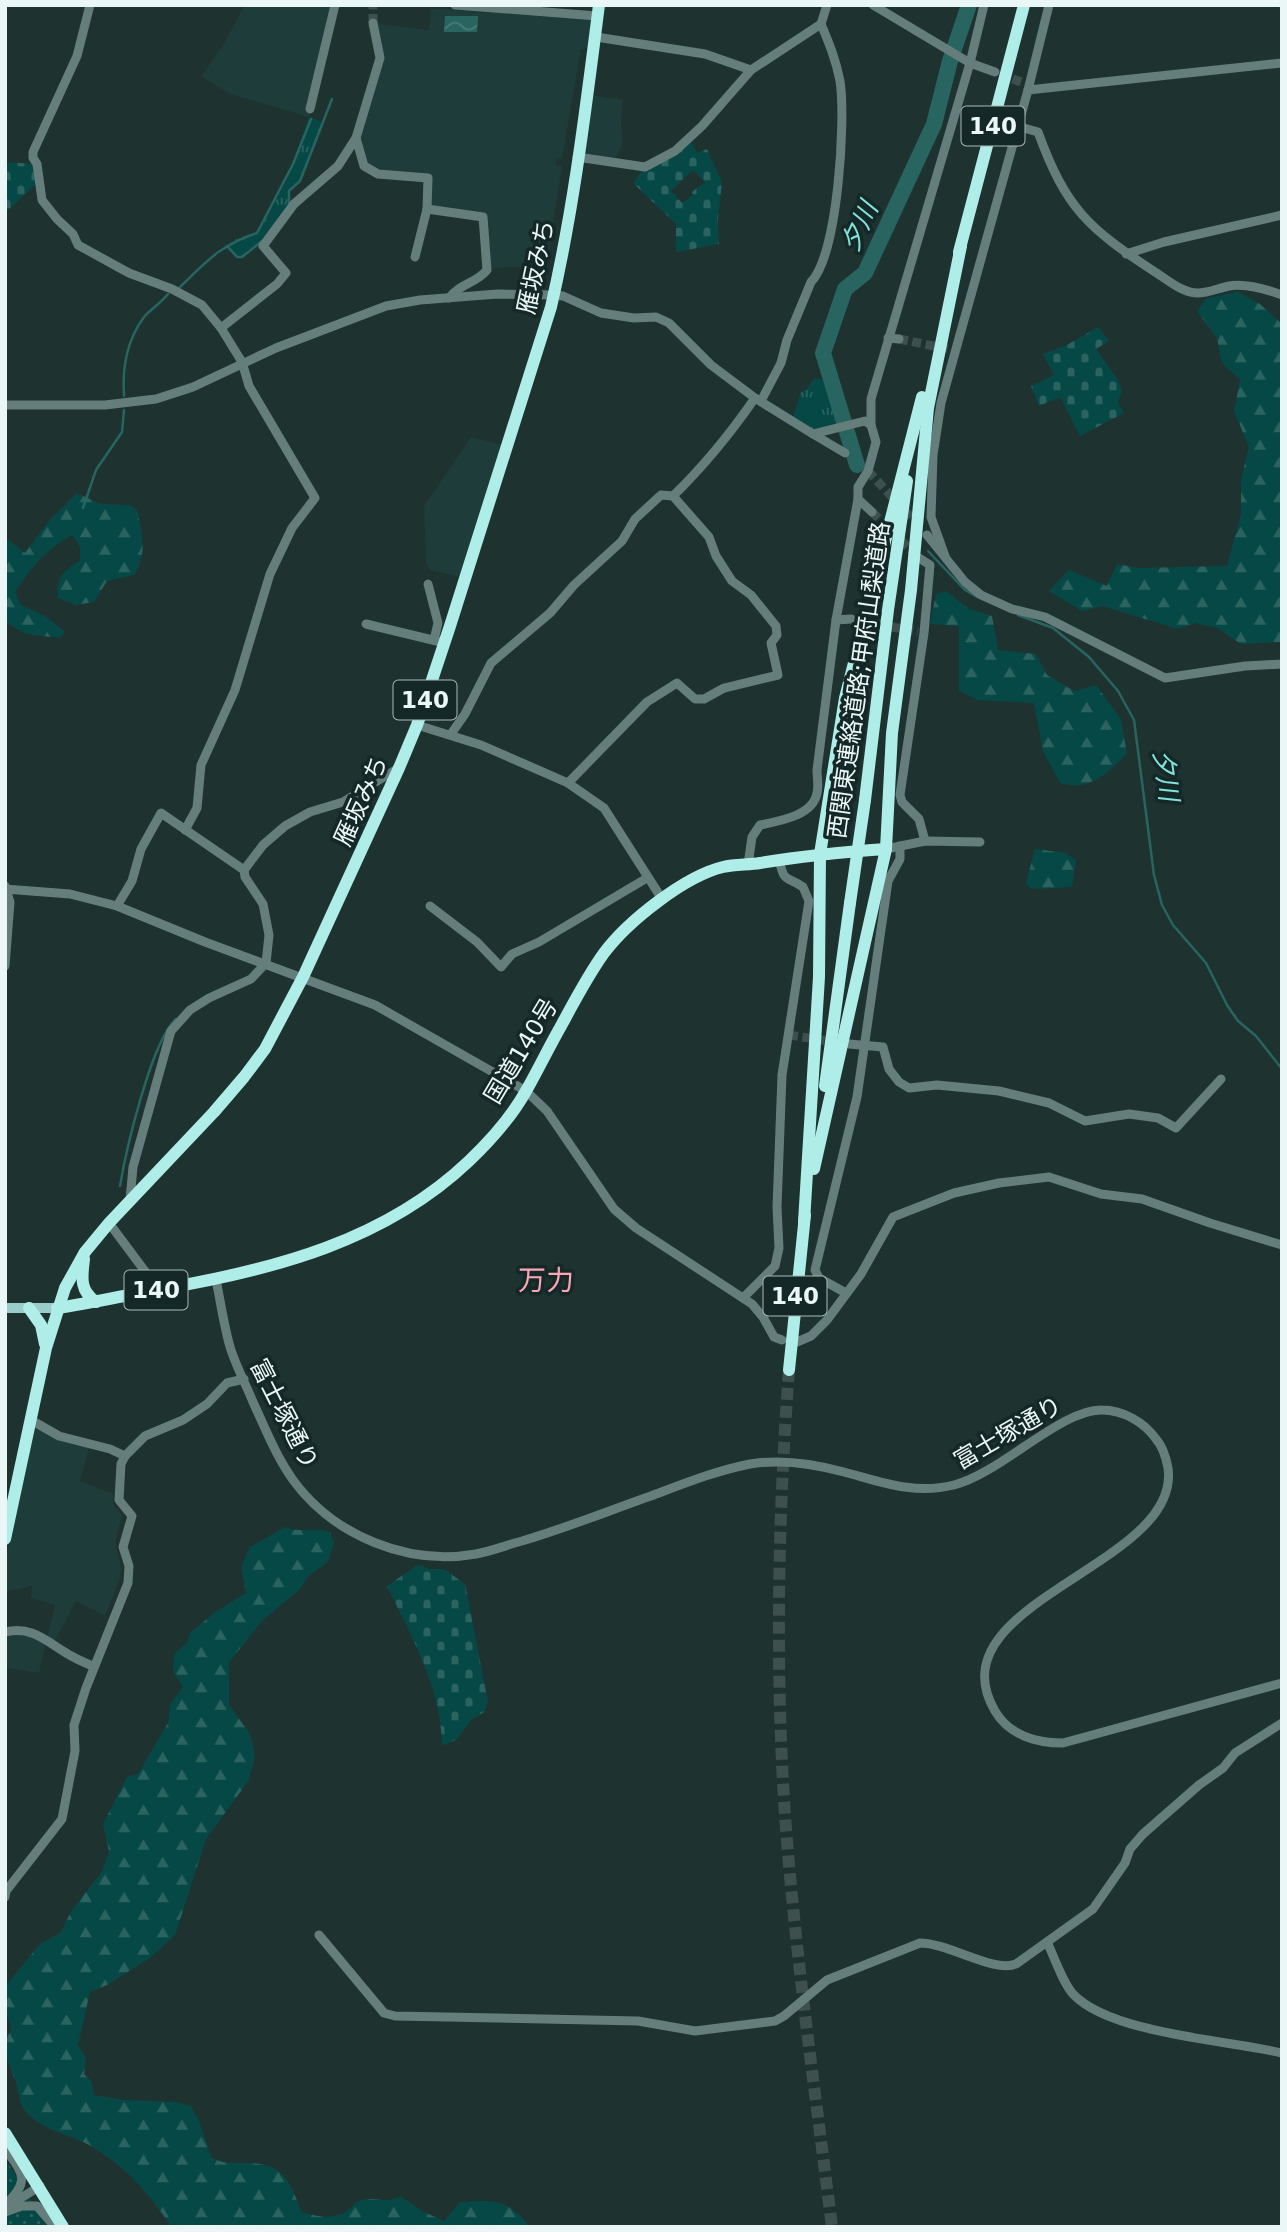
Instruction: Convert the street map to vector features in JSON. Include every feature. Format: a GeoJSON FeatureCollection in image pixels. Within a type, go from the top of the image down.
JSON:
{"type":"FeatureCollection","features":[{"type":"Feature","properties":{"kind":"highway","name":"西関東連絡道路;甲府山梨道路"},"geometry":{"type":"LineString","coordinates":[[789,1370],[804,1222],[814,1169],[865,800],[890,597],[922,397],[1024,5]]}},
{"type":"Feature","properties":{"kind":"highway","name":"雁坂みち"},"geometry":{"type":"LineString","coordinates":[[5,1539],[57,1308],[85,1252],[130,1200],[214,1112],[265,1049],[303,977],[417,724],[440,642],[554,295],[562,259],[598,10]]}},
{"type":"Feature","properties":{"kind":"highway"},"geometry":{"type":"LineString","coordinates":[[814,1169],[886,849],[892,733],[911,590],[928,408],[961,246]]}},
{"type":"Feature","properties":{"kind":"highway"},"geometry":{"type":"LineString","coordinates":[[804,1222],[819,977],[820,854],[845,698],[922,397]]}},
{"type":"Feature","properties":{"kind":"highway","name":"国道140号"},"geometry":{"type":"LineString","coordinates":[[57,1308],[216,1280],[312,1253],[391,1219],[469,1161],[494,1134],[526,1091],[604,953],[629,925],[662,899],[722,867],[820,854],[886,849]]}},
{"type":"Feature","properties":{"kind":"highway"},"geometry":{"type":"LineString","coordinates":[[85,1252],[83,1287],[96,1302]]}},
{"type":"Feature","properties":{"kind":"highway"},"geometry":{"type":"LineString","coordinates":[[29,1308],[41,1325],[46,1348]]}},
{"type":"Feature","properties":{"kind":"highway"},"geometry":{"type":"LineString","coordinates":[[5,2133],[63,2227]]}},
{"type":"Feature","properties":{"kind":"main road"},"geometry":{"type":"LineString","coordinates":[[5,1308],[57,1308]]}},
{"type":"Feature","properties":{"kind":"street"},"geometry":{"type":"LineString","coordinates":[[90,5],[77,56],[33,152],[42,200],[73,234],[78,245],[129,273],[172,289],[202,305],[221,328],[242,362],[249,386],[315,498],[292,528],[270,575],[235,691],[201,765],[197,808],[186,830]]}},
{"type":"Feature","properties":{"kind":"street"},"geometry":{"type":"LineString","coordinates":[[310,109],[335,5]]}},
{"type":"Feature","properties":{"kind":"street"},"geometry":{"type":"LineString","coordinates":[[455,5],[598,10]]}},
{"type":"Feature","properties":{"kind":"street"},"geometry":{"type":"LineString","coordinates":[[577,157],[645,167],[675,151],[702,126],[751,70],[821,24],[827,5]]}},
{"type":"Feature","properties":{"kind":"street"},"geometry":{"type":"LineString","coordinates":[[873,5],[970,63],[995,72]]}},
{"type":"Feature","properties":{"kind":"street"},"geometry":{"type":"LineString","coordinates":[[748,865],[752,837],[760,825],[807,810],[817,794],[817,770],[836,620],[858,487],[868,471],[876,442],[871,400],[970,63],[984,5]]}},
{"type":"Feature","properties":{"kind":"street"},"geometry":{"type":"LineString","coordinates":[[945,556],[930,517],[933,454],[941,403],[952,350],[1049,5]]}},
{"type":"Feature","properties":{"kind":"street"},"geometry":{"type":"LineString","coordinates":[[221,328],[286,274],[263,246],[294,204],[309,194],[338,166],[356,138],[380,58],[373,23]]}},
{"type":"Feature","properties":{"kind":"street"},"geometry":{"type":"LineString","coordinates":[[673,496],[722,445],[758,400],[781,363],[786,340],[824,258],[841,147],[842,107],[835,57],[821,24]]}},
{"type":"Feature","properties":{"kind":"street"},"geometry":{"type":"LineString","coordinates":[[596,37],[705,54],[751,70]]}},
{"type":"Feature","properties":{"kind":"street"},"geometry":{"type":"LineString","coordinates":[[1027,86],[1282,64]]}},
{"type":"Feature","properties":{"kind":"street"},"geometry":{"type":"LineString","coordinates":[[1017,126],[1038,132],[1050,166],[1077,211],[1100,234],[1126,254],[1184,290],[1198,293],[1232,285],[1258,288],[1282,295]]}},
{"type":"Feature","properties":{"kind":"street"},"geometry":{"type":"LineString","coordinates":[[356,138],[364,166],[378,174],[429,178],[427,209],[415,257]]}},
{"type":"Feature","properties":{"kind":"street"},"geometry":{"type":"LineString","coordinates":[[427,209],[483,216],[487,270],[482,276],[456,289],[449,298]]}},
{"type":"Feature","properties":{"kind":"street"},"geometry":{"type":"LineString","coordinates":[[1126,254],[1164,242],[1282,215]]}},
{"type":"Feature","properties":{"kind":"street"},"geometry":{"type":"LineString","coordinates":[[5,405],[105,405],[156,399],[193,387],[242,362],[386,306],[420,299],[498,294],[554,295],[564,296],[601,313],[634,318],[656,317],[669,323],[696,352],[758,400],[845,453]]}},
{"type":"Feature","properties":{"kind":"street"},"geometry":{"type":"LineString","coordinates":[[888,338],[899,339]]}},
{"type":"Feature","properties":{"kind":"street"},"geometry":{"type":"LineString","coordinates":[[813,433],[865,421],[872,425]]}},
{"type":"Feature","properties":{"kind":"street"},"geometry":{"type":"LineString","coordinates":[[451,734],[465,714],[491,663],[550,612],[574,585],[622,541],[635,519],[661,495],[673,496],[709,537],[716,556],[732,581],[751,595],[776,626],[776,635],[771,643],[778,675],[724,688],[705,699],[695,699],[677,683],[647,702],[568,783]]}},
{"type":"Feature","properties":{"kind":"street"},"geometry":{"type":"LineString","coordinates":[[858,499],[872,512]]}},
{"type":"Feature","properties":{"kind":"street"},"geometry":{"type":"LineString","coordinates":[[927,535],[965,582],[981,595],[1012,609],[1045,617],[1166,678],[1245,666],[1282,664]]}},
{"type":"Feature","properties":{"kind":"street"},"geometry":{"type":"LineString","coordinates":[[919,558],[930,565],[900,795],[902,802],[919,819],[925,841]]}},
{"type":"Feature","properties":{"kind":"street"},"geometry":{"type":"LineString","coordinates":[[366,624],[440,642],[428,584]]}},
{"type":"Feature","properties":{"kind":"street"},"geometry":{"type":"LineString","coordinates":[[836,620],[850,619]]}},
{"type":"Feature","properties":{"kind":"street"},"geometry":{"type":"LineString","coordinates":[[417,724],[451,734],[568,783],[604,808],[662,899]]}},
{"type":"Feature","properties":{"kind":"street"},"geometry":{"type":"LineString","coordinates":[[130,1200],[133,1167],[172,1031],[190,1010],[251,979],[266,963],[269,935],[263,904],[245,877],[244,870],[263,845],[285,826],[310,812],[343,802],[399,768]]}},
{"type":"Feature","properties":{"kind":"street"},"geometry":{"type":"LineString","coordinates":[[117,906],[132,881],[141,849],[161,813],[244,870]]}},
{"type":"Feature","properties":{"kind":"street"},"geometry":{"type":"LineString","coordinates":[[886,849],[925,841],[980,842]]}},
{"type":"Feature","properties":{"kind":"street"},"geometry":{"type":"LineString","coordinates":[[846,1293],[819,1278],[815,1270],[857,1097],[888,881],[900,859],[900,846]]}},
{"type":"Feature","properties":{"kind":"street"},"geometry":{"type":"LineString","coordinates":[[743,1298],[775,1266],[779,1248],[777,1207],[782,1075],[809,901],[803,887],[783,876],[779,860]]}},
{"type":"Feature","properties":{"kind":"street"},"geometry":{"type":"LineString","coordinates":[[430,906],[477,942],[502,967],[512,954],[539,942],[647,878]]}},
{"type":"Feature","properties":{"kind":"street"},"geometry":{"type":"LineString","coordinates":[[5,967],[10,902],[6,888],[70,894],[117,906],[375,1005],[526,1091],[547,1111],[614,1209],[636,1228],[752,1304],[774,1337],[782,1340]]}},
{"type":"Feature","properties":{"kind":"street"},"geometry":{"type":"LineString","coordinates":[[849,1044],[883,1046],[889,1069],[899,1082],[909,1087],[937,1085],[999,1091],[1049,1103],[1085,1121],[1129,1114],[1158,1118],[1176,1128],[1221,1079]]}},
{"type":"Feature","properties":{"kind":"street"},"geometry":{"type":"LineString","coordinates":[[797,1342],[811,1336],[827,1321],[861,1274],[893,1217],[954,1193],[1012,1181],[1049,1177],[1101,1194],[1142,1199],[1282,1245]]}},
{"type":"Feature","properties":{"kind":"street"},"geometry":{"type":"LineString","coordinates":[[109,1223],[159,1290]]}},
{"type":"Feature","properties":{"kind":"street","name":"富士塚通り"},"geometry":{"type":"LineString","coordinates":[[216,1280],[231,1352],[282,1464],[311,1501],[328,1516],[369,1542],[437,1557],[478,1554],[560,1529],[713,1473],[751,1464],[810,1464],[909,1489],[950,1486],[996,1467],[1076,1415],[1100,1409],[1139,1420],[1162,1447],[1169,1480],[1165,1499],[1147,1525],[1011,1624],[999,1637],[990,1651],[985,1669],[989,1701],[1009,1728],[1022,1736],[1037,1741],[1063,1743],[1282,1683]]}},
{"type":"Feature","properties":{"kind":"street"},"geometry":{"type":"LineString","coordinates":[[5,1897],[6,1891],[62,1819],[75,1751],[74,1725],[128,1583],[129,1566],[123,1547],[132,1516],[119,1500],[121,1464],[125,1456],[145,1436],[183,1420],[206,1404],[227,1383],[244,1379]]}},
{"type":"Feature","properties":{"kind":"street"},"geometry":{"type":"LineString","coordinates":[[31,1420],[59,1436],[110,1449],[125,1456]]}},
{"type":"Feature","properties":{"kind":"street"},"geometry":{"type":"LineString","coordinates":[[5,1632],[17,1629],[30,1631],[94,1667]]}},
{"type":"Feature","properties":{"kind":"street"},"geometry":{"type":"LineString","coordinates":[[319,1935],[384,2012],[395,2016],[638,2021],[695,2031],[775,2021],[827,1980],[920,1943],[936,1944],[1009,1967],[1093,1909],[1125,1863],[1130,1849],[1143,1834],[1199,1785],[1223,1768],[1235,1753],[1282,1723]]}},
{"type":"Feature","properties":{"kind":"street"},"geometry":{"type":"LineString","coordinates":[[1047,1942],[1074,1995],[1103,2015],[1173,2034],[1282,2053]]}},
{"type":"Feature","properties":{"kind":"street"},"geometry":{"type":"LineString","coordinates":[[5,2148],[22,2174],[22,2182],[5,2208]]}},
{"type":"Feature","properties":{"kind":"street"},"geometry":{"type":"LineString","coordinates":[[5,2208],[40,2186]]}},
{"type":"Feature","properties":{"kind":"street"},"geometry":{"type":"LineString","coordinates":[[5,2208],[37,2206],[55,2227]]}},
{"type":"Feature","properties":{"kind":"shaded area"},"geometry":{"type":"Polygon","coordinates":[[[245,5],[335,5],[309,117],[230,94],[201,76],[223,45],[245,5]]]}},
{"type":"Feature","properties":{"kind":"shaded area"},"geometry":{"type":"Polygon","coordinates":[[[492,7],[597,16],[594,45],[581,50],[562,158],[557,158],[556,165],[562,166],[549,250],[536,267],[488,268],[487,217],[427,209],[428,178],[378,174],[364,166],[356,138],[380,58],[373,23],[429,30],[431,8],[491,13],[492,7]]]}},
{"type":"Feature","properties":{"kind":"shaded area"},"geometry":{"type":"Polygon","coordinates":[[[586,94],[623,100],[623,143],[615,160],[577,157],[586,94]]]}},
{"type":"Feature","properties":{"kind":"shaded area"},"geometry":{"type":"Polygon","coordinates":[[[471,437],[508,446],[465,578],[430,570],[426,565],[424,506],[471,437]]]}},
{"type":"Feature","properties":{"kind":"shaded area"},"geometry":{"type":"Polygon","coordinates":[[[35,1424],[90,1444],[80,1481],[113,1494],[113,1503],[122,1515],[115,1543],[121,1565],[120,1578],[105,1616],[76,1601],[55,1641],[47,1637],[55,1605],[31,1598],[32,1586],[5,1592],[5,1563],[35,1424]]]}},
{"type":"Feature","properties":{"kind":"shaded area"},"geometry":{"type":"Polygon","coordinates":[[[15,1632],[46,1640],[39,1673],[5,1668],[5,1634],[15,1632]]]}},
{"type":"Feature","properties":{"kind":"green space"},"geometry":{"type":"Polygon","coordinates":[[[309,117],[323,122],[300,181],[289,191],[286,209],[259,242],[237,257],[227,246],[234,240],[257,233],[293,164],[309,117]]]}},
{"type":"Feature","properties":{"kind":"green space"},"geometry":{"type":"Polygon","coordinates":[[[689,138],[697,153],[707,149],[722,182],[718,220],[719,244],[676,252],[676,224],[633,183],[645,167],[689,138]],[[693,170],[671,191],[682,203],[705,182],[693,170]]]}},
{"type":"Feature","properties":{"kind":"green space"},"geometry":{"type":"Polygon","coordinates":[[[5,162],[34,164],[35,185],[5,213],[5,162]]]}},
{"type":"Feature","properties":{"kind":"green space"},"geometry":{"type":"Polygon","coordinates":[[[1238,292],[1260,304],[1282,324],[1282,642],[1241,644],[1217,628],[1195,623],[1178,629],[1102,606],[1082,611],[1049,591],[1069,570],[1107,586],[1117,564],[1138,568],[1227,566],[1241,514],[1241,479],[1249,447],[1234,411],[1240,380],[1222,363],[1217,338],[1197,311],[1207,298],[1238,292]]]}},
{"type":"Feature","properties":{"kind":"green space"},"geometry":{"type":"Polygon","coordinates":[[[1098,327],[1109,341],[1096,349],[1118,380],[1122,390],[1118,402],[1124,413],[1080,436],[1060,397],[1039,406],[1031,386],[1054,375],[1043,354],[1067,345],[1098,327]]]}},
{"type":"Feature","properties":{"kind":"green space"},"geometry":{"type":"Polygon","coordinates":[[[814,378],[825,380],[837,427],[813,434],[792,421],[801,392],[807,389],[814,378]]]}},
{"type":"Feature","properties":{"kind":"green space"},"geometry":{"type":"Polygon","coordinates":[[[77,493],[101,504],[130,505],[137,510],[143,544],[141,559],[134,575],[107,581],[94,602],[76,605],[58,598],[57,591],[62,575],[80,561],[80,547],[72,535],[55,546],[40,560],[15,592],[21,605],[45,616],[65,632],[59,638],[26,634],[5,622],[5,537],[25,553],[50,520],[77,493]]]}},
{"type":"Feature","properties":{"kind":"green space"},"geometry":{"type":"Polygon","coordinates":[[[946,591],[969,609],[992,616],[998,650],[1036,654],[1047,675],[1074,691],[1096,685],[1121,719],[1127,754],[1105,774],[1089,783],[1060,783],[1043,751],[1034,703],[977,700],[959,691],[959,626],[930,624],[936,594],[946,591]]]}},
{"type":"Feature","properties":{"kind":"green space"},"geometry":{"type":"Polygon","coordinates":[[[1035,849],[1066,853],[1076,860],[1072,887],[1031,889],[1026,883],[1035,849]]]}},
{"type":"Feature","properties":{"kind":"green space"},"geometry":{"type":"Polygon","coordinates":[[[285,1527],[330,1532],[334,1543],[328,1562],[308,1576],[300,1589],[262,1621],[229,1662],[229,1705],[250,1734],[255,1756],[249,1780],[206,1839],[175,1935],[150,1958],[107,1985],[90,1992],[78,2045],[86,2058],[84,2074],[91,2081],[94,2095],[124,2100],[176,2102],[191,2106],[211,2157],[223,2162],[256,2163],[275,2169],[288,2181],[301,2211],[332,2216],[344,2213],[362,2200],[387,2200],[400,2196],[444,2221],[460,2202],[492,2201],[507,2206],[530,2227],[171,2227],[145,2191],[123,2169],[100,2151],[39,2123],[21,2104],[6,2055],[6,2043],[11,2030],[5,2004],[7,1984],[40,1944],[60,1933],[72,1910],[101,1873],[109,1852],[103,1824],[127,1777],[138,1774],[168,1723],[170,1704],[183,1687],[173,1672],[174,1654],[187,1643],[190,1633],[214,1613],[246,1593],[241,1567],[250,1547],[285,1527]]]}},
{"type":"Feature","properties":{"kind":"green space"},"geometry":{"type":"Polygon","coordinates":[[[421,1565],[428,1569],[444,1569],[465,1584],[488,1702],[484,1712],[471,1720],[457,1739],[445,1745],[442,1744],[436,1702],[423,1662],[387,1586],[421,1565]]]}},
{"type":"Feature","properties":{"kind":"green space"},"geometry":{"type":"Polygon","coordinates":[[[5,2158],[47,2227],[5,2227],[5,2158]]]}},
{"type":"Feature","properties":{"kind":"water"},"geometry":{"type":"Polygon","coordinates":[[[445,16],[478,16],[477,32],[444,32],[445,16]]]}},
{"type":"Feature","properties":{"kind":"waterway","name":"夕川"},"geometry":{"type":"LineString","coordinates":[[857,465],[823,353],[845,289],[865,273],[934,124],[950,61],[969,5]]}},
{"type":"Feature","properties":{"kind":"waterway"},"geometry":{"type":"LineString","coordinates":[[1279,5],[1282,8]]}},
{"type":"Feature","properties":{"kind":"waterway"},"geometry":{"type":"LineString","coordinates":[[289,204],[289,191],[300,181],[332,99]]}},
{"type":"Feature","properties":{"kind":"waterway"},"geometry":{"type":"LineString","coordinates":[[179,288],[223,249],[257,233],[293,164],[311,119]]}},
{"type":"Feature","properties":{"kind":"waterway"},"geometry":{"type":"LineString","coordinates":[[227,246],[237,257],[242,257],[262,241]]}},
{"type":"Feature","properties":{"kind":"waterway"},"geometry":{"type":"LineString","coordinates":[[124,396],[125,365],[133,335],[144,317],[168,294]]}},
{"type":"Feature","properties":{"kind":"waterway"},"geometry":{"type":"LineString","coordinates":[[83,508],[96,470],[122,432],[124,410]]}},
{"type":"Feature","properties":{"kind":"waterway","name":"夕川"},"geometry":{"type":"LineString","coordinates":[[928,551],[965,590],[977,597]]}},
{"type":"Feature","properties":{"kind":"waterway","name":"夕川"},"geometry":{"type":"LineString","coordinates":[[1018,615],[1053,628],[1089,657],[1118,691],[1134,720],[1154,875],[1162,905],[1173,925],[1206,963],[1238,1021],[1256,1036],[1282,1069]]}},
{"type":"Feature","properties":{"kind":"waterway"},"geometry":{"type":"LineString","coordinates":[[120,1186],[149,1072],[167,1031],[176,1019]]}},
{"type":"Feature","properties":{"kind":"tunnel"},"geometry":{"type":"LineString","coordinates":[[373,5],[373,23]]}},
{"type":"Feature","properties":{"kind":"tunnel"},"geometry":{"type":"LineString","coordinates":[[1000,74],[1021,82]]}},
{"type":"Feature","properties":{"kind":"tunnel"},"geometry":{"type":"LineString","coordinates":[[899,339],[949,349]]}},
{"type":"Feature","properties":{"kind":"tunnel"},"geometry":{"type":"LineString","coordinates":[[868,471],[919,526]]}},
{"type":"Feature","properties":{"kind":"tunnel"},"geometry":{"type":"LineString","coordinates":[[872,512],[916,555]]}},
{"type":"Feature","properties":{"kind":"tunnel"},"geometry":{"type":"LineString","coordinates":[[851,619],[918,632]]}},
{"type":"Feature","properties":{"kind":"tunnel"},"geometry":{"type":"LineString","coordinates":[[789,1035],[835,1042]]}},
{"type":"Feature","properties":{"kind":"tunnel"},"geometry":{"type":"LineString","coordinates":[[789,1370],[779,1592],[782,1759],[794,1918],[832,2227]]}},
{"type":"Feature","properties":{"kind":"district","name":"万力"},"geometry":{"type":"Point","coordinates":[546,1280]}}]}
